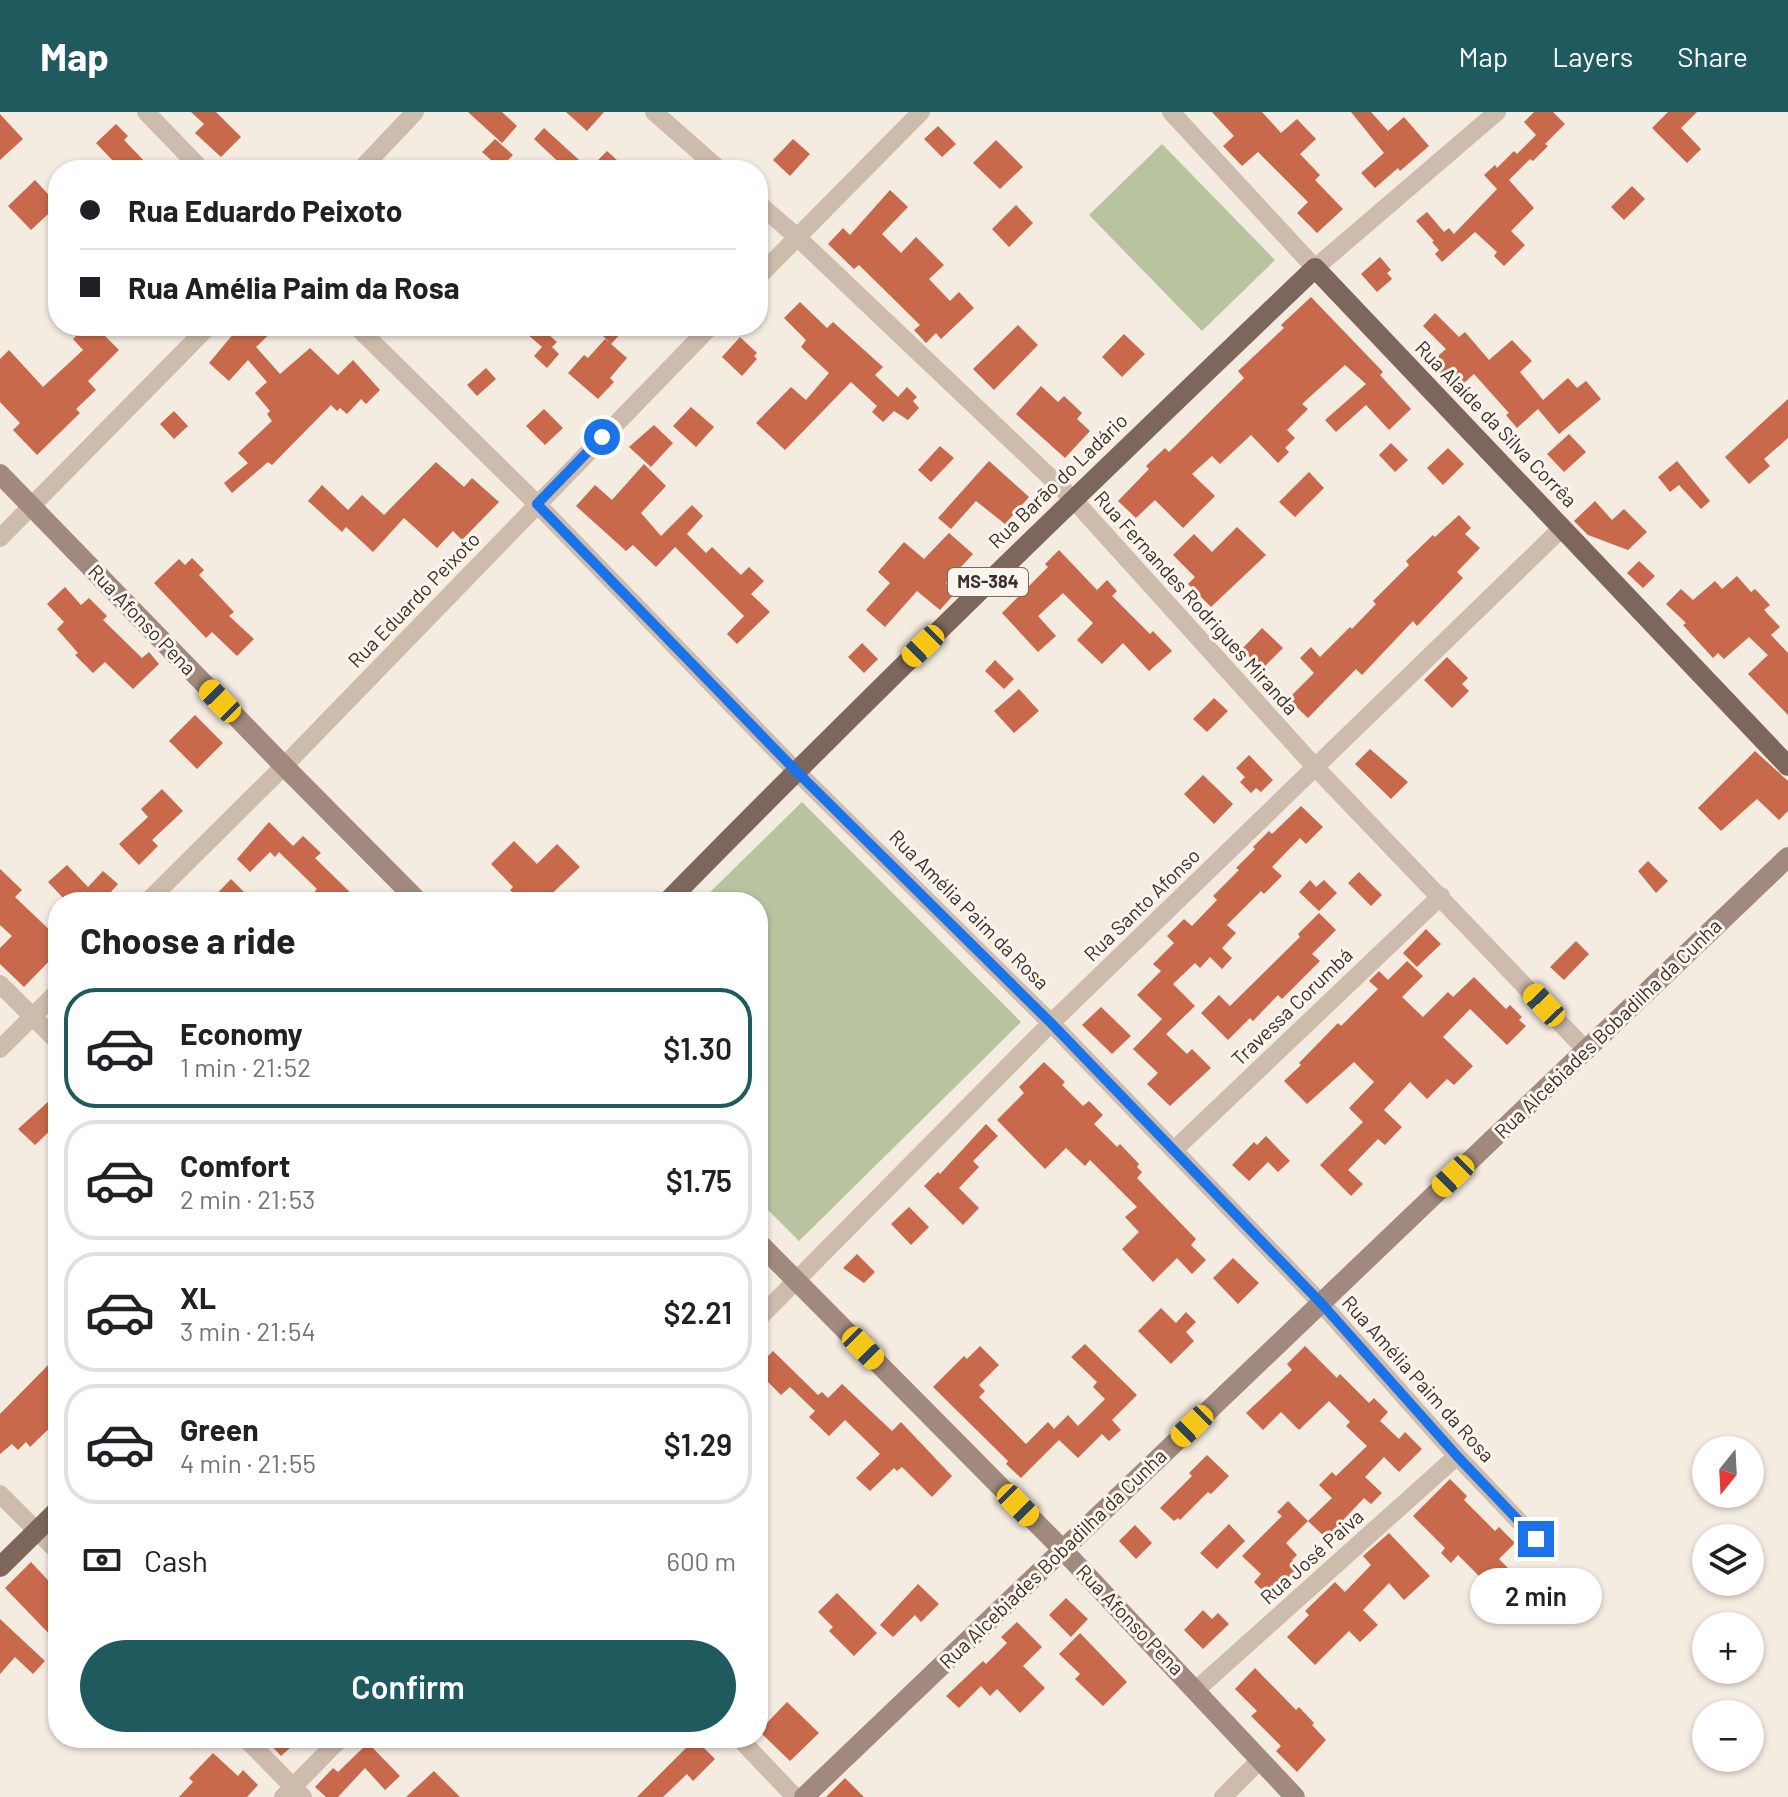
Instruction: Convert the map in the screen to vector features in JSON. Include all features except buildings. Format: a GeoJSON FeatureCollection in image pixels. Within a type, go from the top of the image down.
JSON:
{"type":"FeatureCollection","features":[{"type":"Feature","properties":{"kind":"main road","name":"Rua Barão do Ladário"},"geometry":{"type":"LineString","coordinates":[[677,892],[1073,499],[1315,268]]}},
{"type":"Feature","properties":{"kind":"main road","name":"Rua Alaíde da Silva Corrêa"},"geometry":{"type":"LineString","coordinates":[[1315,268],[1788,766]]}},
{"type":"Feature","properties":{"kind":"main road"},"geometry":{"type":"LineString","coordinates":[[0,1567],[48,1520]]}},
{"type":"Feature","properties":{"kind":"street"},"geometry":{"type":"LineString","coordinates":[[146,112],[192,160]]}},
{"type":"Feature","properties":{"kind":"street"},"geometry":{"type":"LineString","coordinates":[[369,160],[415,112]]}},
{"type":"Feature","properties":{"kind":"street"},"geometry":{"type":"LineString","coordinates":[[654,112],[709,160]]}},
{"type":"Feature","properties":{"kind":"street"},"geometry":{"type":"LineString","coordinates":[[768,267],[921,112]]}},
{"type":"Feature","properties":{"kind":"street","name":"Rua Barão do Ladário"},"geometry":{"type":"LineString","coordinates":[[1315,268],[1497,112]]}},
{"type":"Feature","properties":{"kind":"street","name":"Rua Alaíde da Silva Corrêa"},"geometry":{"type":"LineString","coordinates":[[1177,114],[1315,268]]}},
{"type":"Feature","properties":{"kind":"street","name":"Rua Fernandes Rodrigues Miranda"},"geometry":{"type":"LineString","coordinates":[[768,212],[1073,499],[1316,768],[1585,1049]]}},
{"type":"Feature","properties":{"kind":"street"},"geometry":{"type":"LineString","coordinates":[[0,538],[199,336]]}},
{"type":"Feature","properties":{"kind":"street","name":"Rua Amélia Paim da Rosa"},"geometry":{"type":"LineString","coordinates":[[366,336],[537,504],[796,771],[1051,1023],[1321,1303],[1457,1456],[1536,1539]]}},
{"type":"Feature","properties":{"kind":"street","name":"Rua Eduardo Peixoto"},"geometry":{"type":"LineString","coordinates":[[157,892],[284,766],[701,336]]}},
{"type":"Feature","properties":{"kind":"street","name":"Rua Afonso Pena"},"geometry":{"type":"LineString","coordinates":[[0,474],[409,892]]}},
{"type":"Feature","properties":{"kind":"street","name":"Rua Santo Afonso"},"geometry":{"type":"LineString","coordinates":[[768,1309],[1051,1023],[1562,528]]}},
{"type":"Feature","properties":{"kind":"street","name":"Rua Alcebiades Bobadilha da Cunha"},"geometry":{"type":"LineString","coordinates":[[804,1797],[1788,857]]}},
{"type":"Feature","properties":{"kind":"street","name":"Travessa Corumbá"},"geometry":{"type":"LineString","coordinates":[[1174,1150],[1441,896]]}},
{"type":"Feature","properties":{"kind":"street"},"geometry":{"type":"LineString","coordinates":[[0,984],[48,1032]]}},
{"type":"Feature","properties":{"kind":"street"},"geometry":{"type":"LineString","coordinates":[[0,1049],[48,1001]]}},
{"type":"Feature","properties":{"kind":"street","name":"Rua Afonso Pena"},"geometry":{"type":"LineString","coordinates":[[768,1252],[1063,1550],[1295,1797]]}},
{"type":"Feature","properties":{"kind":"street","name":"Rua José Paiva"},"geometry":{"type":"LineString","coordinates":[[1196,1690],[1457,1456]]}},
{"type":"Feature","properties":{"kind":"street"},"geometry":{"type":"LineString","coordinates":[[0,1494],[48,1542]]}},
{"type":"Feature","properties":{"kind":"street"},"geometry":{"type":"LineString","coordinates":[[254,1748],[293,1794],[332,1748]]}},
{"type":"Feature","properties":{"kind":"street"},"geometry":{"type":"LineString","coordinates":[[748,1748],[795,1797]]}},
{"type":"Feature","properties":{"kind":"street"},"geometry":{"type":"LineString","coordinates":[[1223,1797],[1260,1760]]}},
{"type":"Feature","properties":{"kind":"green space"},"geometry":{"type":"Polygon","coordinates":[[[1162,144],[1275,260],[1202,331],[1089,215],[1162,144]]]}},
{"type":"Feature","properties":{"kind":"green space"},"geometry":{"type":"Polygon","coordinates":[[[802,802],[1021,1022],[799,1241],[768,1210],[768,892],[710,892],[802,802]]]}},
{"type":"Feature","properties":{"kind":"route"},"geometry":{"type":"LineString","coordinates":[[602,437],[537,504],[796,771],[1051,1023],[1321,1303],[1457,1456],[1536,1539]]}}]}
